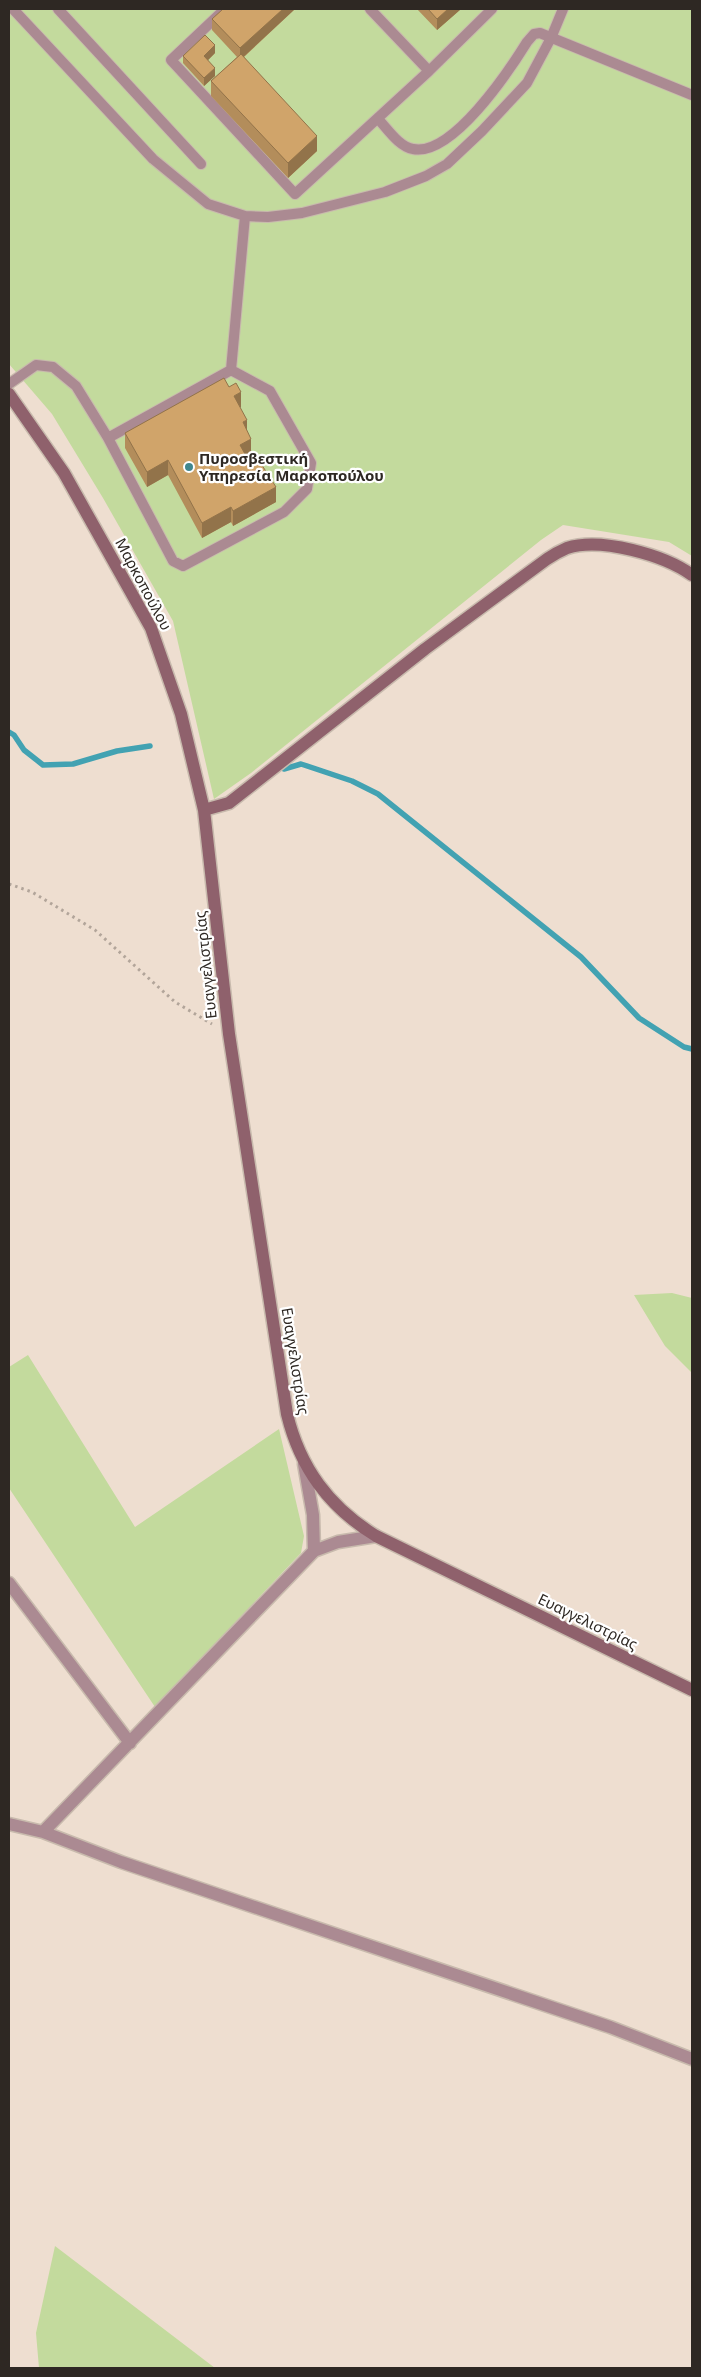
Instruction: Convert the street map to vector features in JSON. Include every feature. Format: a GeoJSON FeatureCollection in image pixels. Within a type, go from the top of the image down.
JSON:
{"type":"FeatureCollection","features":[{"type":"Feature","properties":{"kind":"street","name":"Μαρκοπούλου"},"geometry":{"type":"LineString","coordinates":[[9,394],[64,472],[151,628],[181,714],[204,810]]}},
{"type":"Feature","properties":{"kind":"street"},"geometry":{"type":"LineString","coordinates":[[204,810],[230,803],[425,649],[546,559],[567,548],[591,545],[646,554],[692,575]]}},
{"type":"Feature","properties":{"kind":"street","name":"Ευαγγελιστρίας"},"geometry":{"type":"LineString","coordinates":[[204,810],[229,1034],[287,1414],[293,1439],[304,1464],[333,1503],[354,1522],[376,1536],[692,1690]]}},
{"type":"Feature","properties":{"kind":"street"},"geometry":{"type":"LineString","coordinates":[[304,1464],[313,1514],[314,1551]]}},
{"type":"Feature","properties":{"kind":"street"},"geometry":{"type":"LineString","coordinates":[[43,1832],[130,1744],[314,1551],[338,1542],[376,1536]]}},
{"type":"Feature","properties":{"kind":"street"},"geometry":{"type":"LineString","coordinates":[[9,1583],[130,1744]]}},
{"type":"Feature","properties":{"kind":"street"},"geometry":{"type":"LineString","coordinates":[[9,1824],[43,1832],[130,1865],[610,2027],[692,2059]]}},
{"type":"Feature","properties":{"kind":"lane"},"geometry":{"type":"LineString","coordinates":[[13,9],[152,160],[208,204],[245,216],[268,217],[302,213],[385,192],[426,176],[447,164],[482,131],[527,83],[551,38],[563,9]]}},
{"type":"Feature","properties":{"kind":"lane"},"geometry":{"type":"LineString","coordinates":[[58,9],[201,164]]}},
{"type":"Feature","properties":{"kind":"lane"},"geometry":{"type":"LineString","coordinates":[[225,9],[170,60],[295,194],[429,71],[492,9]]}},
{"type":"Feature","properties":{"kind":"lane"},"geometry":{"type":"LineString","coordinates":[[370,9],[429,71]]}},
{"type":"Feature","properties":{"kind":"lane"},"geometry":{"type":"LineString","coordinates":[[378,118],[402,144],[411,149],[424,150],[439,142],[460,126],[492,95],[534,34],[540,33],[692,95]]}},
{"type":"Feature","properties":{"kind":"lane"},"geometry":{"type":"LineString","coordinates":[[231,370],[245,216]]}},
{"type":"Feature","properties":{"kind":"lane"},"geometry":{"type":"LineString","coordinates":[[9,384],[36,365],[53,367],[76,386],[108,438],[173,561],[183,566],[284,512],[307,489],[311,463],[270,391],[231,370]]}},
{"type":"Feature","properties":{"kind":"lane"},"geometry":{"type":"LineString","coordinates":[[108,438],[231,370]]}},
{"type":"Feature","properties":{"kind":"path"},"geometry":{"type":"LineString","coordinates":[[9,884],[32,892],[95,930],[175,1002],[229,1034]]}},
{"type":"Feature","properties":{"kind":"green space"},"geometry":{"type":"Polygon","coordinates":[[[9,9],[692,9],[692,556],[669,542],[563,525],[541,540],[251,773],[214,799],[173,621],[103,498],[52,414],[9,364],[9,9]]]}},
{"type":"Feature","properties":{"kind":"green space"},"geometry":{"type":"Polygon","coordinates":[[[672,1293],[692,1298],[692,1373],[665,1346],[634,1295],[672,1293]]]}},
{"type":"Feature","properties":{"kind":"green space"},"geometry":{"type":"Polygon","coordinates":[[[28,1355],[135,1527],[279,1429],[304,1536],[301,1553],[155,1707],[9,1488],[9,1367],[28,1355]]]}},
{"type":"Feature","properties":{"kind":"green space"},"geometry":{"type":"Polygon","coordinates":[[[55,2246],[215,2368],[39,2368],[36,2333],[55,2246]]]}},
{"type":"Feature","properties":{"kind":"building"},"geometry":{"type":"Polygon","coordinates":[[[223,9],[283,9],[240,48],[212,19],[223,9]]]}},
{"type":"Feature","properties":{"kind":"building"},"geometry":{"type":"Polygon","coordinates":[[[428,9],[448,9],[437,19],[428,9]]]}},
{"type":"Feature","properties":{"kind":"building"},"geometry":{"type":"Polygon","coordinates":[[[205,35],[215,45],[204,56],[215,68],[204,78],[183,56],[205,35]]]}},
{"type":"Feature","properties":{"kind":"building"},"geometry":{"type":"Polygon","coordinates":[[[241,54],[317,136],[288,163],[211,81],[241,54]]]}},
{"type":"Feature","properties":{"kind":"building","name":"Πυροσβεστική Υπηρεσία Μαρκοπούλου"},"geometry":{"type":"Polygon","coordinates":[[[224,378],[229,387],[236,383],[241,392],[234,396],[247,420],[243,422],[251,439],[240,445],[250,463],[258,459],[276,487],[233,511],[231,507],[202,523],[168,460],[147,472],[125,433],[224,378]]]}},
{"type":"Feature","properties":{"kind":"waterway"},"geometry":{"type":"LineString","coordinates":[[9,732],[14,735],[24,750],[43,765],[73,764],[117,751],[150,746]]}},
{"type":"Feature","properties":{"kind":"waterway"},"geometry":{"type":"LineString","coordinates":[[284,769],[301,764],[352,781],[378,794],[581,957],[639,1018],[684,1047],[692,1049]]}},
{"type":"Feature","properties":{"kind":"place","name":"Πυροσβεστική Υπηρεσία Μαρκοπούλου"},"geometry":{"type":"Point","coordinates":[189,467]}}]}
